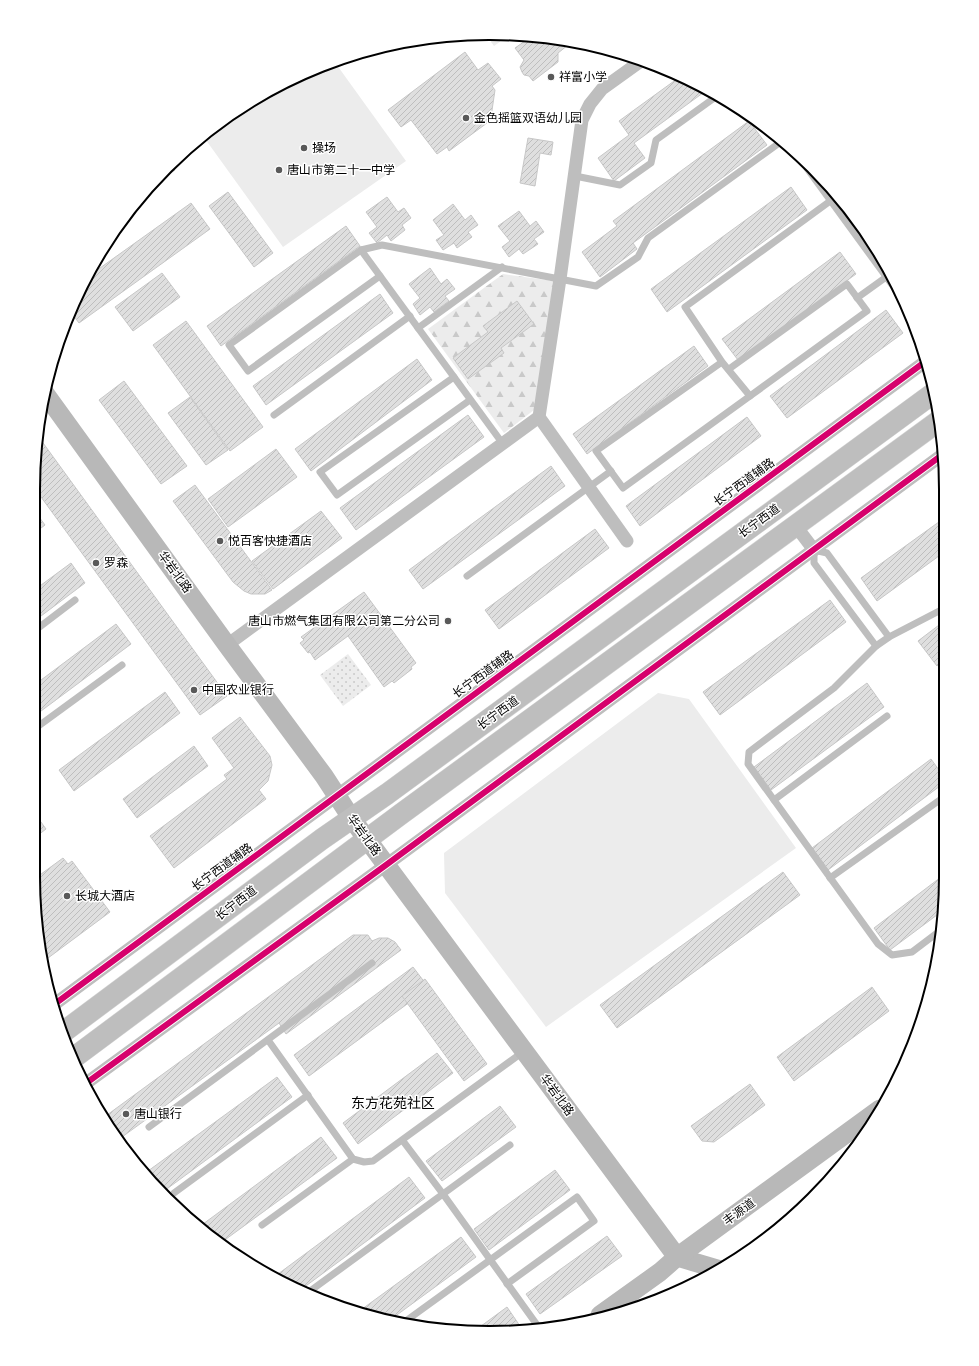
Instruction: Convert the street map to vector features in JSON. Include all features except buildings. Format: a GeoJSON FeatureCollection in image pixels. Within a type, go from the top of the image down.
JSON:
{"type":"FeatureCollection","features":[{"type":"Feature","properties":{"kind":"main road","name":"长宁西道"},"geometry":{"type":"LineString","coordinates":[[67,1029],[316,844],[929,396]]}},
{"type":"Feature","properties":{"kind":"main road","name":"长宁西道"},"geometry":{"type":"LineString","coordinates":[[77,1055],[367,839],[934,424]]}},
{"type":"Feature","properties":{"kind":"street"},"geometry":{"type":"LineString","coordinates":[[627,541],[539,417],[582,120],[590,104],[602,89],[636,65]]}},
{"type":"Feature","properties":{"kind":"street","name":"长宁西道辅路"},"geometry":{"type":"LineString","coordinates":[[58,1002],[921,364]]}},
{"type":"Feature","properties":{"kind":"street","name":"华岩北路"},"geometry":{"type":"LineString","coordinates":[[49,400],[324,776],[352,819],[677,1257]]}},
{"type":"Feature","properties":{"kind":"street"},"geometry":{"type":"LineString","coordinates":[[227,645],[539,417]]}},
{"type":"Feature","properties":{"kind":"street"},"geometry":{"type":"LineString","coordinates":[[89,1081],[386,865],[938,458]]}},
{"type":"Feature","properties":{"kind":"street"},"geometry":{"type":"LineString","coordinates":[[795,525],[814,550]]}},
{"type":"Feature","properties":{"kind":"street","name":"丰源道"},"geometry":{"type":"LineString","coordinates":[[605,1311],[869,1117]]}},
{"type":"Feature","properties":{"kind":"street"},"geometry":{"type":"LineString","coordinates":[[677,1257],[712,1267]]}},
{"type":"Feature","properties":{"kind":"lane"},"geometry":{"type":"LineString","coordinates":[[575,176],[620,185],[651,163],[656,140],[713,99]]}},
{"type":"Feature","properties":{"kind":"lane"},"geometry":{"type":"LineString","coordinates":[[380,276],[248,371],[229,345],[361,250],[382,245],[596,286],[638,257],[648,238],[777,145]]}},
{"type":"Feature","properties":{"kind":"lane"},"geometry":{"type":"LineString","coordinates":[[750,396],[722,362],[685,307],[836,204]]}},
{"type":"Feature","properties":{"kind":"lane"},"geometry":{"type":"LineString","coordinates":[[361,250],[503,444]]}},
{"type":"Feature","properties":{"kind":"lane"},"geometry":{"type":"LineString","coordinates":[[418,328],[502,267]]}},
{"type":"Feature","properties":{"kind":"lane"},"geometry":{"type":"LineString","coordinates":[[857,298],[884,274]]}},
{"type":"Feature","properties":{"kind":"lane"},"geometry":{"type":"LineString","coordinates":[[722,362],[596,451],[623,488],[867,311],[847,284],[729,369]]}},
{"type":"Feature","properties":{"kind":"lane"},"geometry":{"type":"LineString","coordinates":[[274,415],[410,316]]}},
{"type":"Feature","properties":{"kind":"lane"},"geometry":{"type":"LineString","coordinates":[[454,377],[320,472],[337,495],[470,400]]}},
{"type":"Feature","properties":{"kind":"lane"},"geometry":{"type":"LineString","coordinates":[[467,576],[611,471]]}},
{"type":"Feature","properties":{"kind":"lane"},"geometry":{"type":"LineString","coordinates":[[876,646],[814,563],[814,550],[827,553],[889,637]]}},
{"type":"Feature","properties":{"kind":"lane"},"geometry":{"type":"LineString","coordinates":[[40,627],[74,600]]}},
{"type":"Feature","properties":{"kind":"lane"},"geometry":{"type":"LineString","coordinates":[[935,935],[912,952],[892,955],[878,944],[748,764],[748,752],[834,688],[876,646],[889,637],[939,611]]}},
{"type":"Feature","properties":{"kind":"lane"},"geometry":{"type":"LineString","coordinates":[[40,725],[122,665]]}},
{"type":"Feature","properties":{"kind":"lane"},"geometry":{"type":"LineString","coordinates":[[774,800],[887,716]]}},
{"type":"Feature","properties":{"kind":"lane"},"geometry":{"type":"LineString","coordinates":[[830,878],[939,801]]}},
{"type":"Feature","properties":{"kind":"lane"},"geometry":{"type":"LineString","coordinates":[[149,1128],[372,963]]}},
{"type":"Feature","properties":{"kind":"lane"},"geometry":{"type":"LineString","coordinates":[[268,1040],[353,1158],[364,1162],[373,1161],[403,1141],[525,1051]]}},
{"type":"Feature","properties":{"kind":"lane"},"geometry":{"type":"LineString","coordinates":[[174,1194],[308,1095]]}},
{"type":"Feature","properties":{"kind":"lane"},"geometry":{"type":"LineString","coordinates":[[403,1141],[536,1323]]}},
{"type":"Feature","properties":{"kind":"lane"},"geometry":{"type":"LineString","coordinates":[[312,1290],[510,1145]]}},
{"type":"Feature","properties":{"kind":"lane"},"geometry":{"type":"LineString","coordinates":[[262,1225],[353,1158]]}},
{"type":"Feature","properties":{"kind":"lane"},"geometry":{"type":"LineString","coordinates":[[410,1318],[577,1197],[594,1221],[507,1284]]}},
{"type":"Feature","properties":{"kind":"green space"},"geometry":{"type":"Polygon","coordinates":[[[490,40],[502,40],[494,46],[490,40]]]}},
{"type":"Feature","properties":{"kind":"green space","name":"操场"},"geometry":{"type":"Polygon","coordinates":[[[338,67],[406,161],[283,247],[206,141],[265,100],[317,74],[338,67]]]}},
{"type":"Feature","properties":{"kind":"green space"},"geometry":{"type":"Polygon","coordinates":[[[503,274],[554,281],[534,410],[504,433],[428,329],[503,274]]]}},
{"type":"Feature","properties":{"kind":"green space"},"geometry":{"type":"Polygon","coordinates":[[[348,654],[371,685],[343,706],[320,675],[348,654]]]}},
{"type":"Feature","properties":{"kind":"green space"},"geometry":{"type":"Polygon","coordinates":[[[658,693],[689,699],[796,848],[546,1027],[445,893],[444,853],[658,693]]]}},
{"type":"Feature","properties":{"kind":"cycle path"},"geometry":{"type":"LineString","coordinates":[[58,1002],[921,364]]}},
{"type":"Feature","properties":{"kind":"cycle path"},"geometry":{"type":"LineString","coordinates":[[89,1081],[386,865],[938,458]]}},
{"type":"Feature","properties":{"kind":"place","name":"祥富小学"},"geometry":{"type":"Point","coordinates":[551,77]}},
{"type":"Feature","properties":{"kind":"place","name":"金色摇篮双语幼儿园"},"geometry":{"type":"Point","coordinates":[466,118]}},
{"type":"Feature","properties":{"kind":"place","name":"操场"},"geometry":{"type":"Point","coordinates":[304,148]}},
{"type":"Feature","properties":{"kind":"place","name":"唐山市第二十一中学"},"geometry":{"type":"Point","coordinates":[279,170]}},
{"type":"Feature","properties":{"kind":"place","name":"悦百客快捷酒店"},"geometry":{"type":"Point","coordinates":[220,541]}},
{"type":"Feature","properties":{"kind":"place","name":"罗森"},"geometry":{"type":"Point","coordinates":[96,563]}},
{"type":"Feature","properties":{"kind":"place","name":"唐山市燃气集团有限公司第二分公司"},"geometry":{"type":"Point","coordinates":[448,621]}},
{"type":"Feature","properties":{"kind":"place","name":"中国农业银行"},"geometry":{"type":"Point","coordinates":[194,690]}},
{"type":"Feature","properties":{"kind":"place","name":"长城大酒店"},"geometry":{"type":"Point","coordinates":[67,896]}},
{"type":"Feature","properties":{"kind":"place","name":"唐山银行"},"geometry":{"type":"Point","coordinates":[126,1114]}},
{"type":"Feature","properties":{"kind":"district","name":"东方花苑社区"},"geometry":{"type":"Point","coordinates":[393,1103]}}]}
